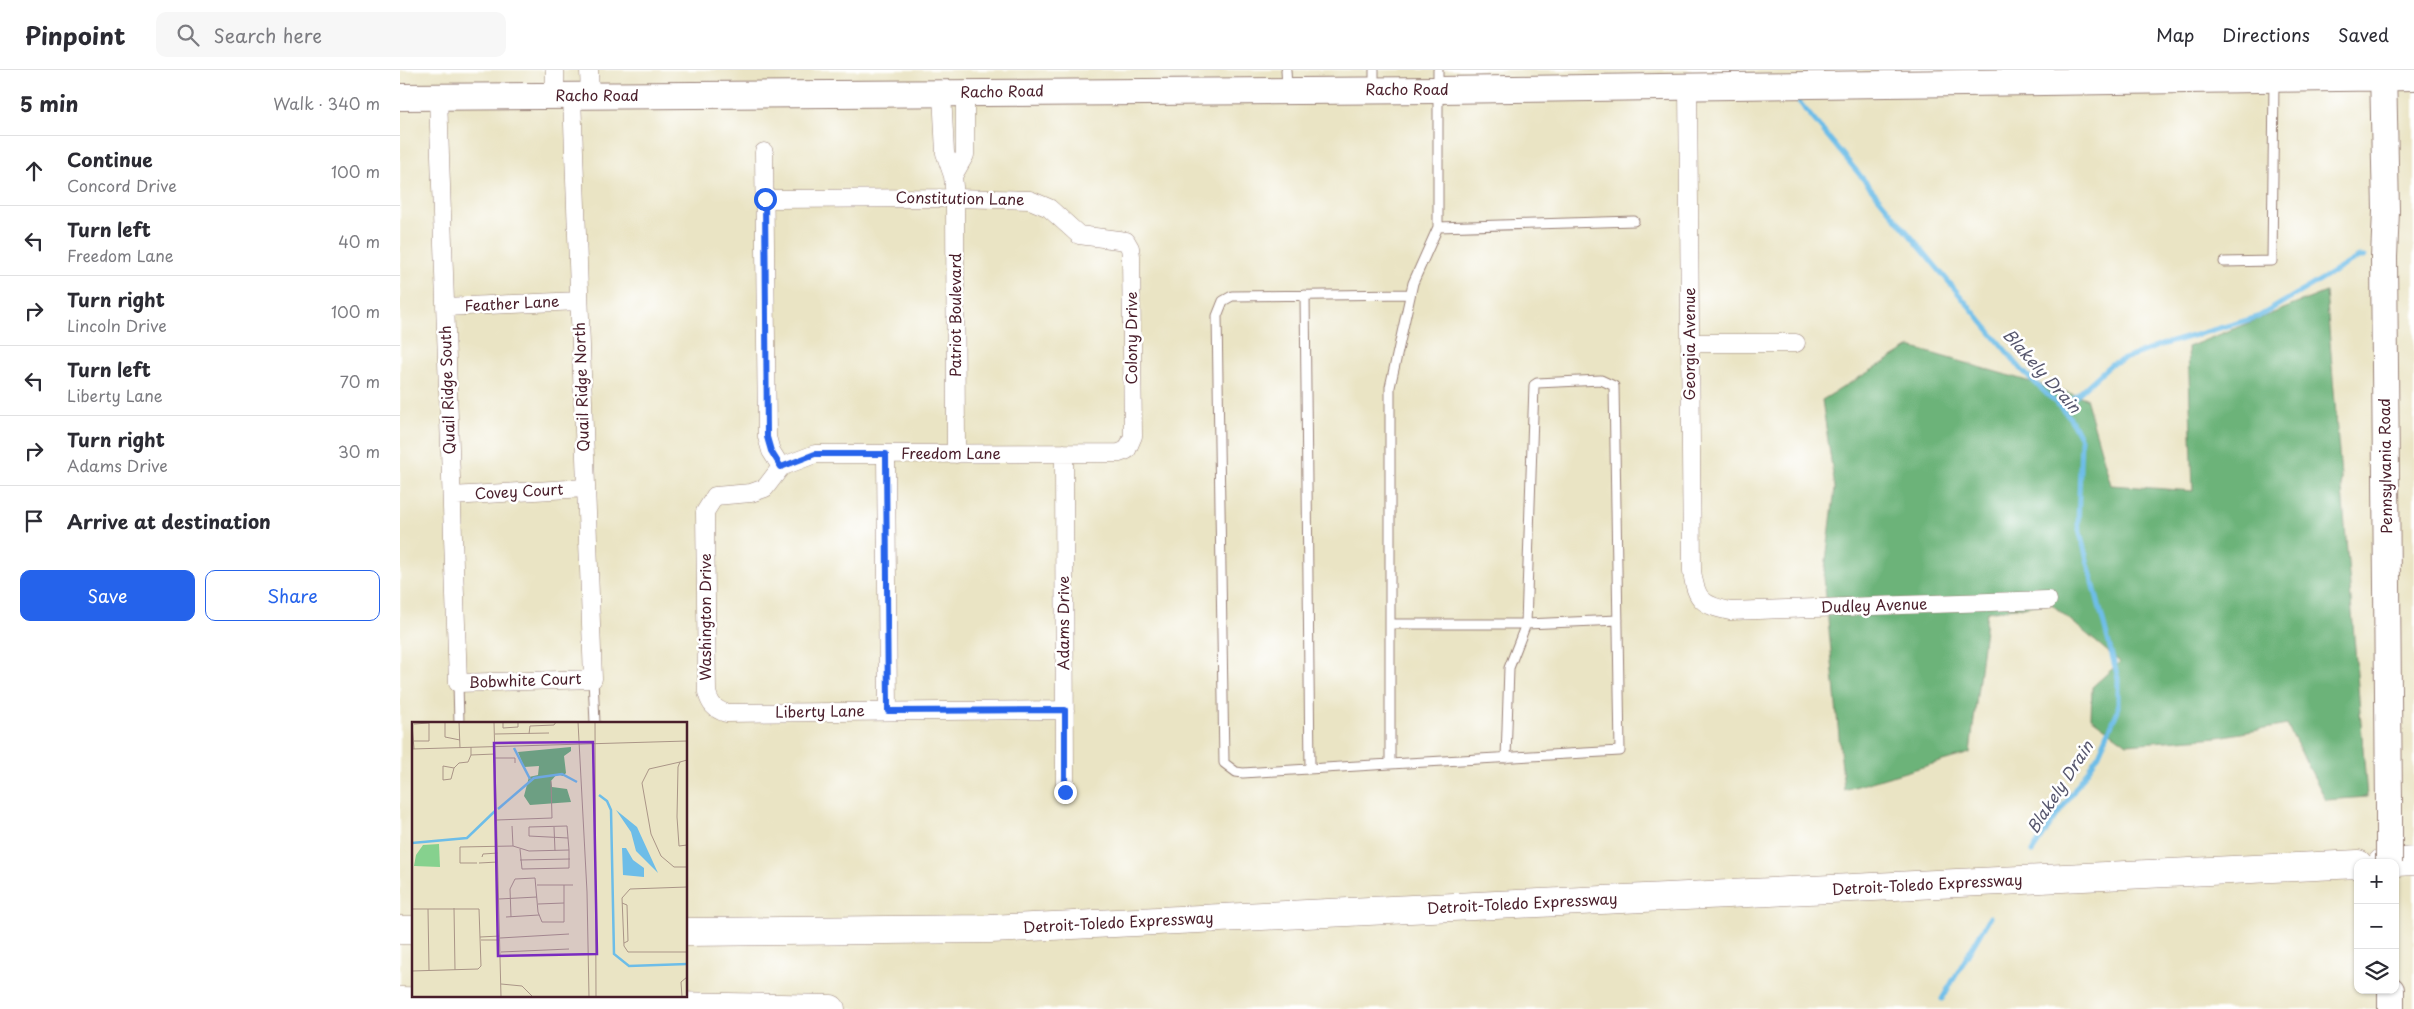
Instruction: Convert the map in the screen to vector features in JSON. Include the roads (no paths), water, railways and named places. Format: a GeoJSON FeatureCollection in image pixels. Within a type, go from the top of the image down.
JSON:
{"type":"FeatureCollection","features":[{"type":"Feature","properties":{"kind":"highway","name":"Detroit-Toledo Expressway"},"geometry":{"type":"LineString","coordinates":[[688,932],[990,929],[2354,864]]}},
{"type":"Feature","properties":{"kind":"highway"},"geometry":{"type":"LineString","coordinates":[[400,1001],[832,1009]]}},
{"type":"Feature","properties":{"kind":"street"},"geometry":{"type":"LineString","coordinates":[[555,70],[572,96],[589,70]]}},
{"type":"Feature","properties":{"kind":"street","name":"Racho Road"},"geometry":{"type":"LineString","coordinates":[[400,97],[954,93],[1287,80],[1438,80],[1688,85],[2274,80],[2314,74],[2383,74],[2414,77]]}},
{"type":"Feature","properties":{"kind":"street","name":"Pennsylvania Road"},"geometry":{"type":"LineString","coordinates":[[2383,74],[2389,804],[2407,862]]}},
{"type":"Feature","properties":{"kind":"street","name":"Georgia Avenue"},"geometry":{"type":"LineString","coordinates":[[1688,85],[1692,571],[1694,589],[1701,601]]}},
{"type":"Feature","properties":{"kind":"street","name":"Patriot Boulevard"},"geometry":{"type":"LineString","coordinates":[[954,93],[965,155],[953,176],[955,198],[956,454]]}},
{"type":"Feature","properties":{"kind":"street","name":"Quail Ridge North"},"geometry":{"type":"LineString","coordinates":[[572,96],[593,679]]}},
{"type":"Feature","properties":{"kind":"street","name":"Quail Ridge South"},"geometry":{"type":"LineString","coordinates":[[438,97],[458,683]]}},
{"type":"Feature","properties":{"kind":"street"},"geometry":{"type":"LineString","coordinates":[[764,152],[767,437],[771,451],[781,467]]}},
{"type":"Feature","properties":{"kind":"street","name":"Constitution Lane"},"geometry":{"type":"LineString","coordinates":[[765,199],[1021,199],[1042,204],[1058,215],[1074,233],[1126,241],[1130,248],[1131,256]]}},
{"type":"Feature","properties":{"kind":"street","name":"Colony Drive"},"geometry":{"type":"LineString","coordinates":[[1131,256],[1133,420]]}},
{"type":"Feature","properties":{"kind":"street","name":"Feather Lane"},"geometry":{"type":"LineString","coordinates":[[445,308],[579,301]]}},
{"type":"Feature","properties":{"kind":"street"},"geometry":{"type":"LineString","coordinates":[[1690,343],[1796,343]]}},
{"type":"Feature","properties":{"kind":"street","name":"Freedom Lane"},"geometry":{"type":"LineString","coordinates":[[781,467],[815,454],[1119,453],[1127,450],[1133,436],[1133,420]]}},
{"type":"Feature","properties":{"kind":"street"},"geometry":{"type":"LineString","coordinates":[[886,454],[888,711]]}},
{"type":"Feature","properties":{"kind":"street","name":"Adams Drive"},"geometry":{"type":"LineString","coordinates":[[1064,454],[1065,792]]}},
{"type":"Feature","properties":{"kind":"street","name":"Washington Drive"},"geometry":{"type":"LineString","coordinates":[[726,713],[714,708],[707,692],[705,512],[715,496],[751,493],[765,488],[781,467]]}},
{"type":"Feature","properties":{"kind":"street","name":"Covey Court"},"geometry":{"type":"LineString","coordinates":[[452,496],[585,488]]}},
{"type":"Feature","properties":{"kind":"street","name":"Dudley Avenue"},"geometry":{"type":"LineString","coordinates":[[1701,601],[1730,611],[2048,600]]}},
{"type":"Feature","properties":{"kind":"street","name":"Bobwhite Court"},"geometry":{"type":"LineString","coordinates":[[458,683],[593,679]]}},
{"type":"Feature","properties":{"kind":"street","name":"Liberty Lane"},"geometry":{"type":"LineString","coordinates":[[726,713],[1065,710]]}},
{"type":"Feature","properties":{"kind":"street"},"geometry":{"type":"LineString","coordinates":[[2391,994],[2391,1009]]}},
{"type":"Feature","properties":{"kind":"lane"},"geometry":{"type":"LineString","coordinates":[[1390,764],[1390,387],[1413,283],[1438,227],[1438,80]]}},
{"type":"Feature","properties":{"kind":"lane"},"geometry":{"type":"LineString","coordinates":[[2224,262],[2272,261],[2274,80]]}},
{"type":"Feature","properties":{"kind":"lane"},"geometry":{"type":"LineString","coordinates":[[1438,227],[1634,221]]}},
{"type":"Feature","properties":{"kind":"lane"},"geometry":{"type":"LineString","coordinates":[[1410,294],[1232,296],[1223,301],[1218,316],[1224,763],[1228,768],[1243,773],[1390,764],[1506,758],[1620,751],[1614,386],[1601,380],[1546,382],[1534,385],[1526,624],[1508,668],[1506,758]]}},
{"type":"Feature","properties":{"kind":"lane"},"geometry":{"type":"LineString","coordinates":[[1305,295],[1310,769]]}},
{"type":"Feature","properties":{"kind":"lane"},"geometry":{"type":"LineString","coordinates":[[1390,624],[1526,624],[1618,620]]}},
{"type":"Feature","properties":{"kind":"lane"},"geometry":{"type":"LineString","coordinates":[[593,679],[595,722]]}},
{"type":"Feature","properties":{"kind":"lane"},"geometry":{"type":"LineString","coordinates":[[458,683],[458,722]]}},
{"type":"Feature","properties":{"kind":"waterway","name":"Blakely Drain"},"geometry":{"type":"LineString","coordinates":[[1795,97],[2022,370],[2069,416],[2081,439],[2078,525],[2118,678],[2118,710],[2099,754],[2032,852]]}},
{"type":"Feature","properties":{"kind":"waterway"},"geometry":{"type":"LineString","coordinates":[[2062,409],[2111,364],[2161,345],[2258,317],[2359,257],[2364,257]]}},
{"type":"Feature","properties":{"kind":"waterway","name":"Blakely Drain"},"geometry":{"type":"LineString","coordinates":[[1942,999],[1990,917]]}}]}
